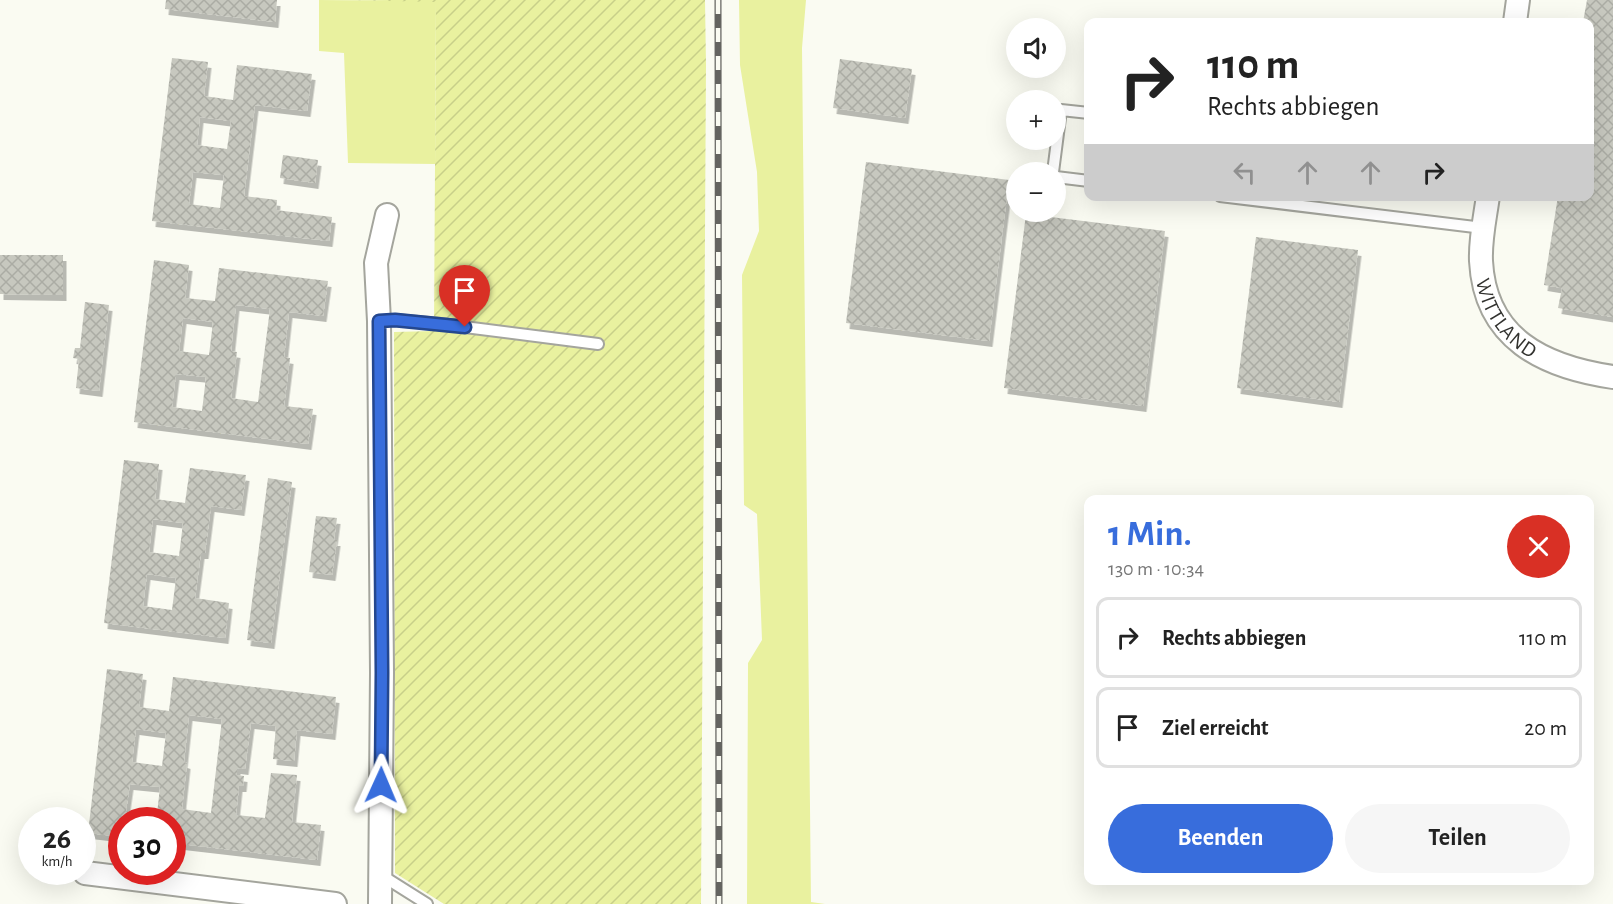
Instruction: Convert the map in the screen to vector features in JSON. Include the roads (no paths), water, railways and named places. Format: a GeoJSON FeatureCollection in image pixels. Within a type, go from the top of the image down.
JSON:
{"type":"FeatureCollection","features":[{"type":"Feature","properties":{"kind":"street"},"geometry":{"type":"LineString","coordinates":[[1516,18],[1518,0]]}},
{"type":"Feature","properties":{"kind":"street","name":"WITTLAND"},"geometry":{"type":"LineString","coordinates":[[1487,201],[1481,260],[1490,303],[1501,324],[1524,346],[1543,358],[1582,373],[1613,377]]}},
{"type":"Feature","properties":{"kind":"street"},"geometry":{"type":"LineString","coordinates":[[380,904],[382,661],[379,321],[376,262],[387,215]]}},
{"type":"Feature","properties":{"kind":"street"},"geometry":{"type":"LineString","coordinates":[[96,874],[335,904]]}},
{"type":"Feature","properties":{"kind":"lane"},"geometry":{"type":"LineString","coordinates":[[1054,162],[1061,110],[1084,112]]}},
{"type":"Feature","properties":{"kind":"lane"},"geometry":{"type":"LineString","coordinates":[[1066,178],[1084,180]]}},
{"type":"Feature","properties":{"kind":"lane"},"geometry":{"type":"LineString","coordinates":[[1261,201],[1483,228]]}},
{"type":"Feature","properties":{"kind":"lane"},"geometry":{"type":"LineString","coordinates":[[379,321],[430,323],[598,344]]}},
{"type":"Feature","properties":{"kind":"lane"},"geometry":{"type":"LineString","coordinates":[[380,875],[427,904]]}},
{"type":"Feature","properties":{"kind":"railway"},"geometry":{"type":"LineString","coordinates":[[718,0],[719,904]]}}]}
